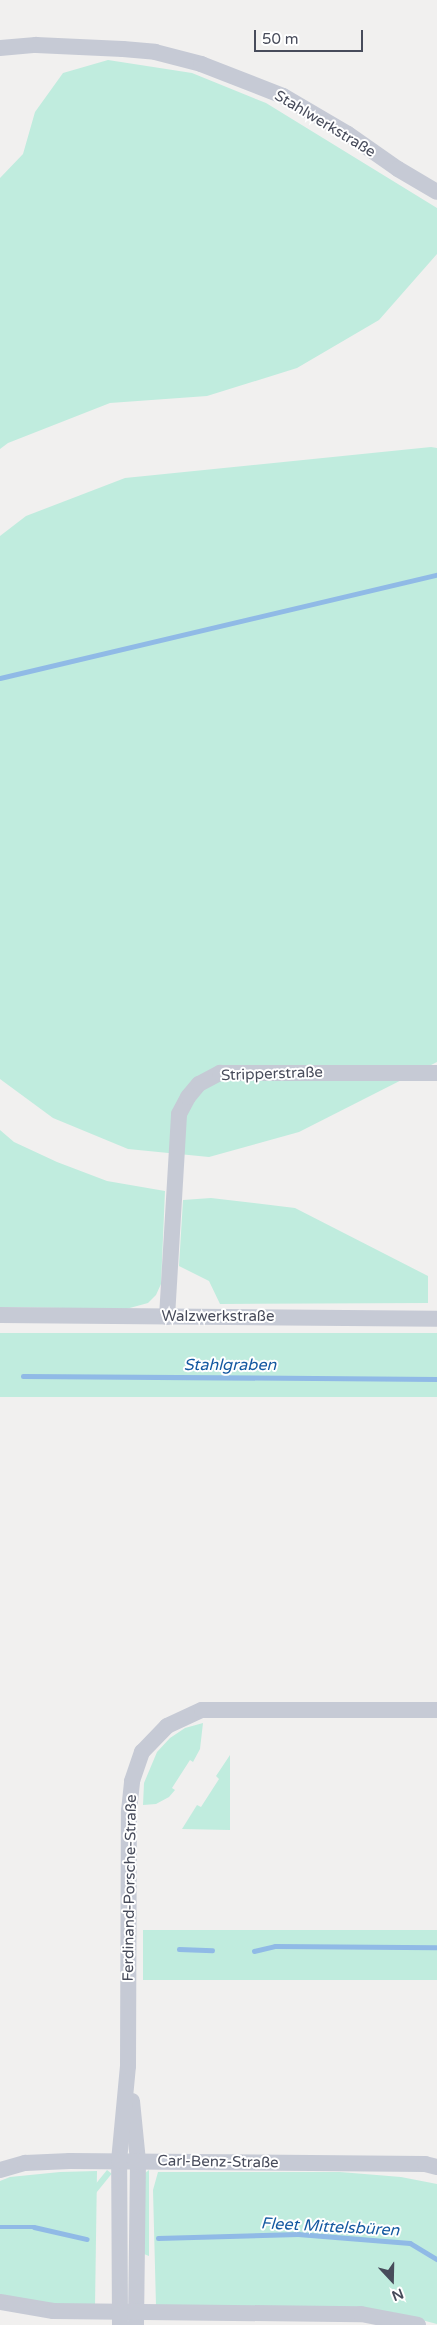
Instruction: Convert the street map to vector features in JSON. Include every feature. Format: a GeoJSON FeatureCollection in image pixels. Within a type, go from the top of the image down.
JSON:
{"type":"FeatureCollection","features":[{"type":"Feature","properties":{"kind":"street","name":"Stahlwerkstraße"},"geometry":{"type":"LineString","coordinates":[[0,48],[36,45],[122,49],[154,52],[201,64],[283,96],[348,134],[398,169],[437,192]]}},
{"type":"Feature","properties":{"kind":"street","name":"Stripperstraße"},"geometry":{"type":"LineString","coordinates":[[167,1317],[179,1114],[188,1097],[199,1084],[220,1073],[437,1073]]}},
{"type":"Feature","properties":{"kind":"street","name":"Walzwerkstraße"},"geometry":{"type":"LineString","coordinates":[[0,1314],[437,1319]]}},
{"type":"Feature","properties":{"kind":"street","name":"Ferdinand-Porsche-Straße"},"geometry":{"type":"LineString","coordinates":[[120,2319],[119,2161],[128,2066],[129,1811],[132,1781],[142,1752],[154,1737],[167,1726],[202,1710],[437,1710]]}},
{"type":"Feature","properties":{"kind":"street","name":"Ferdinand-Porsche-Straße"},"geometry":{"type":"LineString","coordinates":[[128,2066],[138,2161],[137,2319]]}},
{"type":"Feature","properties":{"kind":"street","name":"Carl-Benz-Straße"},"geometry":{"type":"LineString","coordinates":[[0,2170],[25,2163],[119,2161],[425,2164],[437,2167]]}},
{"type":"Feature","properties":{"kind":"street"},"geometry":{"type":"LineString","coordinates":[[0,2302],[52,2311],[120,2319],[361,2314],[418,2325]]}},
{"type":"Feature","properties":{"kind":"green space"},"geometry":{"type":"Polygon","coordinates":[[[108,60],[192,73],[266,103],[437,208],[437,254],[379,320],[297,368],[207,396],[110,403],[8,443],[0,449],[0,178],[23,154],[35,112],[63,73],[108,60]]]}},
{"type":"Feature","properties":{"kind":"green space"},"geometry":{"type":"Polygon","coordinates":[[[431,447],[437,448],[437,1062],[299,1132],[209,1157],[128,1149],[53,1118],[0,1079],[0,536],[26,516],[125,478],[431,447]]]}},
{"type":"Feature","properties":{"kind":"green space"},"geometry":{"type":"Polygon","coordinates":[[[0,1130],[14,1142],[57,1162],[107,1181],[165,1191],[161,1284],[156,1295],[148,1303],[126,1309],[0,1307],[0,1130]]]}},
{"type":"Feature","properties":{"kind":"green space"},"geometry":{"type":"Polygon","coordinates":[[[211,1198],[295,1208],[428,1276],[428,1303],[220,1304],[209,1281],[179,1266],[183,1200],[211,1198]]]}},
{"type":"Feature","properties":{"kind":"green space"},"geometry":{"type":"Polygon","coordinates":[[[0,1333],[437,1333],[437,1397],[0,1397],[0,1333]]]}},
{"type":"Feature","properties":{"kind":"green space"},"geometry":{"type":"Polygon","coordinates":[[[203,1723],[200,1749],[193,1762],[190,1760],[172,1788],[175,1790],[169,1797],[156,1804],[143,1805],[144,1783],[157,1752],[170,1738],[185,1728],[203,1723]]]}},
{"type":"Feature","properties":{"kind":"green space"},"geometry":{"type":"Polygon","coordinates":[[[230,1755],[230,1830],[182,1829],[197,1805],[201,1807],[219,1779],[216,1776],[230,1755]]]}},
{"type":"Feature","properties":{"kind":"green space"},"geometry":{"type":"Polygon","coordinates":[[[143,1930],[437,1930],[437,1980],[143,1980],[143,1930]]]}},
{"type":"Feature","properties":{"kind":"green space"},"geometry":{"type":"Polygon","coordinates":[[[107,2170],[112,2174],[25,2280],[21,2276],[107,2170]]]}},
{"type":"Feature","properties":{"kind":"green space"},"geometry":{"type":"Polygon","coordinates":[[[149,2170],[149,2256],[144,2254],[145,2173],[149,2170]]]}},
{"type":"Feature","properties":{"kind":"green space"},"geometry":{"type":"Polygon","coordinates":[[[97,2171],[95,2306],[40,2305],[0,2298],[0,2181],[10,2177],[60,2172],[97,2171]]]}},
{"type":"Feature","properties":{"kind":"green space"},"geometry":{"type":"Polygon","coordinates":[[[158,2172],[340,2172],[401,2177],[437,2184],[437,2324],[391,2312],[156,2306],[153,2190],[158,2172]]]}},
{"type":"Feature","properties":{"kind":"waterway"},"geometry":{"type":"LineString","coordinates":[[0,678],[437,575]]}},
{"type":"Feature","properties":{"kind":"waterway","name":"Stahlgraben"},"geometry":{"type":"LineString","coordinates":[[23,1376],[437,1379]]}},
{"type":"Feature","properties":{"kind":"waterway","name":"Fleet Mittelsbüren"},"geometry":{"type":"LineString","coordinates":[[254,1951],[275,1946],[437,1947]]}},
{"type":"Feature","properties":{"kind":"waterway","name":"Fleet Mittelsbüren"},"geometry":{"type":"LineString","coordinates":[[179,1949],[212,1950]]}},
{"type":"Feature","properties":{"kind":"waterway","name":"Fleet Mittelsbüren"},"geometry":{"type":"LineString","coordinates":[[0,2227],[34,2227],[87,2239]]}},
{"type":"Feature","properties":{"kind":"waterway","name":"Fleet Mittelsbüren"},"geometry":{"type":"LineString","coordinates":[[158,2238],[298,2234],[410,2243],[437,2259]]}}]}
